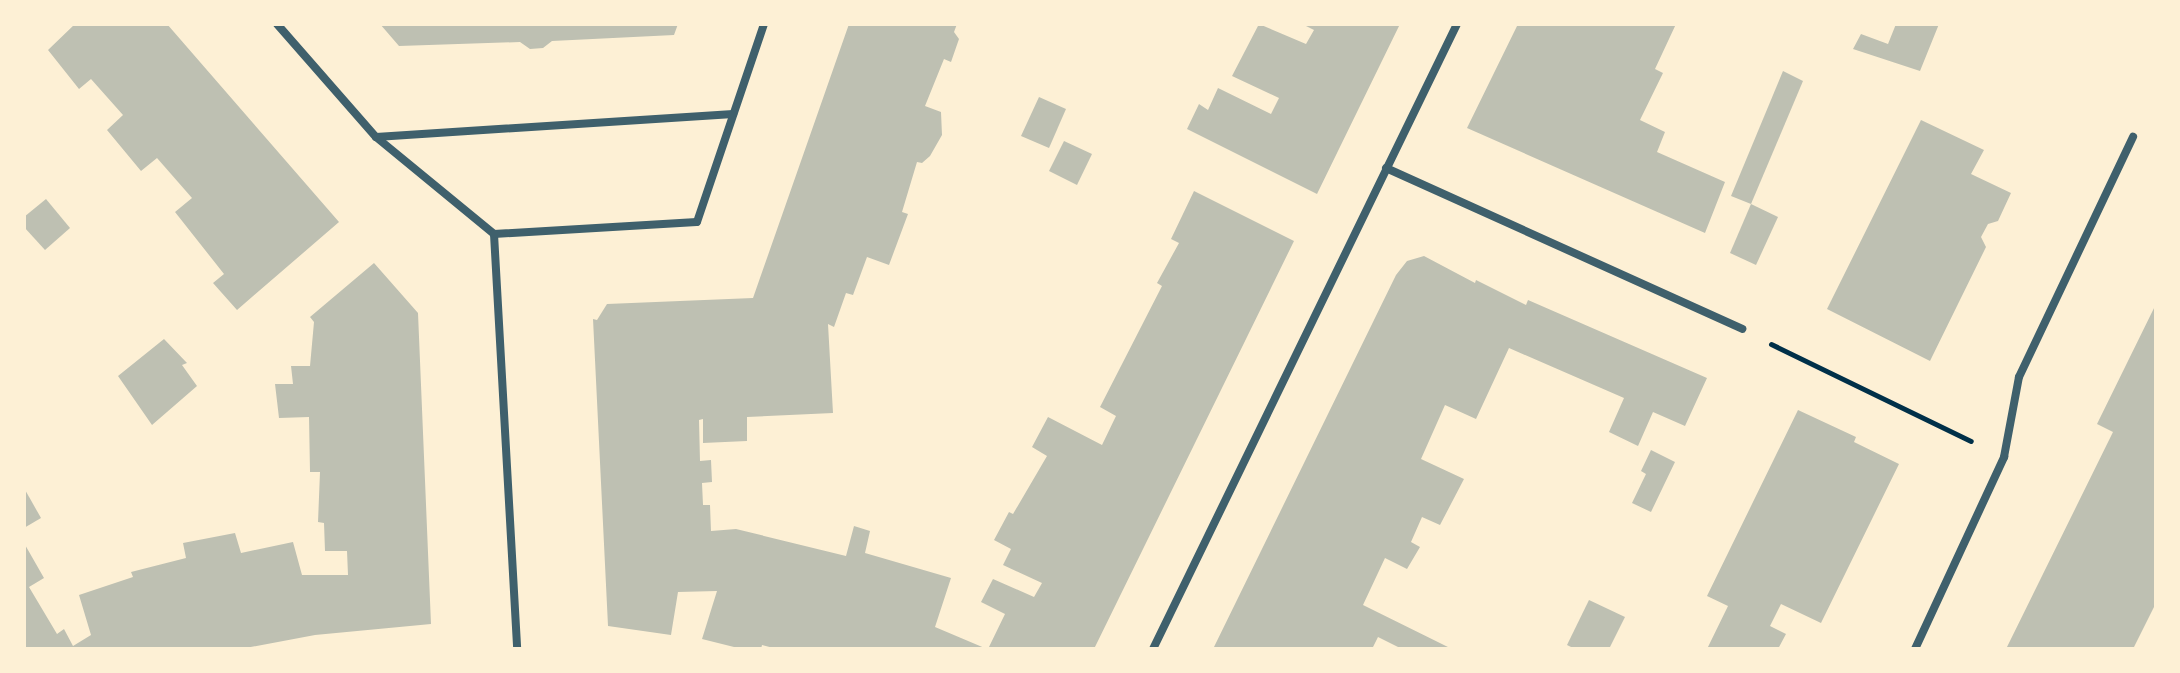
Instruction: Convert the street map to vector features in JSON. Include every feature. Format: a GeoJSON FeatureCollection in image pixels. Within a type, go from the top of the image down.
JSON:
{"type":"FeatureCollection","features":[{"type":"Feature","properties":{"kind":"street"},"geometry":{"type":"LineString","coordinates":[[277,24],[376,137],[494,234],[697,222],[764,24]]}},
{"type":"Feature","properties":{"kind":"street"},"geometry":{"type":"LineString","coordinates":[[1153,649],[1457,24]]}},
{"type":"Feature","properties":{"kind":"street"},"geometry":{"type":"LineString","coordinates":[[376,137],[733,114]]}},
{"type":"Feature","properties":{"kind":"street"},"geometry":{"type":"LineString","coordinates":[[1915,649],[2004,457],[2019,377],[2133,137]]}},
{"type":"Feature","properties":{"kind":"street"},"geometry":{"type":"LineString","coordinates":[[1386,168],[1742,329]]}},
{"type":"Feature","properties":{"kind":"street"},"geometry":{"type":"LineString","coordinates":[[494,234],[517,649]]}},
{"type":"Feature","properties":{"kind":"path"},"geometry":{"type":"LineString","coordinates":[[1742,329],[2004,457]]}},
{"type":"Feature","properties":{"kind":"building"},"geometry":{"type":"Polygon","coordinates":[[[75,24],[167,24],[339,222],[237,310],[213,283],[224,274],[175,212],[192,198],[157,158],[141,171],[107,130],[123,115],[91,79],[79,89],[48,50],[75,24]]]}},
{"type":"Feature","properties":{"kind":"building"},"geometry":{"type":"Polygon","coordinates":[[[380,24],[678,24],[674,35],[552,41],[543,48],[530,49],[520,42],[399,46],[380,24]]]}},
{"type":"Feature","properties":{"kind":"building"},"geometry":{"type":"Polygon","coordinates":[[[849,24],[957,24],[954,32],[959,39],[951,62],[944,59],[925,106],[941,112],[942,135],[930,156],[922,163],[917,162],[902,212],[908,214],[889,265],[867,257],[853,295],[846,293],[834,327],[828,324],[833,413],[747,417],[747,441],[703,443],[703,419],[699,420],[700,461],[711,460],[712,482],[702,483],[703,505],[710,505],[711,531],[736,529],[846,556],[854,526],[870,531],[865,553],[951,578],[935,627],[987,649],[777,649],[762,645],[761,649],[742,649],[702,639],[717,591],[678,592],[671,635],[608,626],[593,319],[597,320],[607,304],[753,298],[849,24]]]}},
{"type":"Feature","properties":{"kind":"building"},"geometry":{"type":"Polygon","coordinates":[[[1259,24],[1306,44],[1314,30],[1302,24],[1400,24],[1317,194],[1187,129],[1199,104],[1208,110],[1218,88],[1271,114],[1279,98],[1232,76],[1259,24]]]}},
{"type":"Feature","properties":{"kind":"building"},"geometry":{"type":"Polygon","coordinates":[[[1518,24],[1676,24],[1655,69],[1663,73],[1640,120],[1665,132],[1657,152],[1725,182],[1705,233],[1467,128],[1518,24]]]}},
{"type":"Feature","properties":{"kind":"building"},"geometry":{"type":"Polygon","coordinates":[[[1896,24],[1939,24],[1920,71],[1853,49],[1861,34],[1888,44],[1896,24]]]}},
{"type":"Feature","properties":{"kind":"building"},"geometry":{"type":"Polygon","coordinates":[[[1783,71],[1803,81],[1751,204],[1731,196],[1783,71]]]}},
{"type":"Feature","properties":{"kind":"building"},"geometry":{"type":"Polygon","coordinates":[[[1039,97],[1066,109],[1049,148],[1021,136],[1039,97]]]}},
{"type":"Feature","properties":{"kind":"building"},"geometry":{"type":"Polygon","coordinates":[[[1921,120],[1984,150],[1971,174],[2011,193],[1998,221],[1988,224],[1981,237],[1986,247],[1930,361],[1827,309],[1921,120]]]}},
{"type":"Feature","properties":{"kind":"building"},"geometry":{"type":"Polygon","coordinates":[[[1064,141],[1092,154],[1077,185],[1049,171],[1064,141]]]}},
{"type":"Feature","properties":{"kind":"building"},"geometry":{"type":"Polygon","coordinates":[[[1194,191],[1294,241],[1094,649],[988,649],[1005,614],[981,602],[993,579],[1034,597],[1042,583],[1003,565],[1011,549],[994,540],[1047,456],[1032,447],[1048,417],[1102,445],[1116,416],[1100,407],[1162,286],[1157,283],[1179,243],[1171,239],[1194,191]]]}},
{"type":"Feature","properties":{"kind":"building"},"geometry":{"type":"Polygon","coordinates":[[[46,199],[70,228],[45,250],[24,227],[24,217],[46,199]]]}},
{"type":"Feature","properties":{"kind":"building"},"geometry":{"type":"Polygon","coordinates":[[[1751,204],[1778,217],[1756,265],[1730,253],[1751,204]]]}},
{"type":"Feature","properties":{"kind":"building"},"geometry":{"type":"Polygon","coordinates":[[[1424,256],[1526,305],[1528,300],[1707,378],[1685,426],[1653,412],[1638,446],[1609,432],[1624,398],[1509,348],[1476,419],[1445,405],[1421,459],[1464,479],[1440,525],[1422,517],[1411,542],[1420,547],[1407,569],[1385,558],[1363,605],[1452,649],[1402,649],[1378,637],[1372,649],[1213,649],[1396,275],[1407,261],[1424,256]]]}},
{"type":"Feature","properties":{"kind":"building"},"geometry":{"type":"Polygon","coordinates":[[[374,263],[418,313],[431,624],[315,635],[240,649],[24,649],[24,543],[44,578],[29,587],[57,634],[64,629],[73,646],[91,635],[79,595],[133,577],[131,572],[186,558],[183,543],[235,533],[241,553],[293,542],[302,575],[348,575],[347,551],[325,551],[324,523],[318,522],[320,472],[310,472],[309,417],[279,418],[275,384],[293,384],[291,366],[310,366],[314,322],[310,317],[374,263]]]}},
{"type":"Feature","properties":{"kind":"building"},"geometry":{"type":"Polygon","coordinates":[[[2156,304],[2156,603],[2133,649],[2006,649],[2113,432],[2097,424],[2156,304]]]}},
{"type":"Feature","properties":{"kind":"building"},"geometry":{"type":"Polygon","coordinates":[[[164,339],[187,363],[182,365],[197,386],[152,425],[118,376],[164,339]]]}},
{"type":"Feature","properties":{"kind":"building"},"geometry":{"type":"Polygon","coordinates":[[[1798,410],[1856,437],[1854,442],[1899,464],[1821,623],[1781,604],[1770,626],[1786,634],[1778,649],[1707,649],[1728,606],[1707,596],[1798,410]]]}},
{"type":"Feature","properties":{"kind":"building"},"geometry":{"type":"Polygon","coordinates":[[[1651,450],[1675,462],[1651,512],[1632,503],[1646,474],[1641,471],[1651,450]]]}},
{"type":"Feature","properties":{"kind":"building"},"geometry":{"type":"Polygon","coordinates":[[[24,488],[41,518],[24,528],[24,488]]]}},
{"type":"Feature","properties":{"kind":"building"},"geometry":{"type":"Polygon","coordinates":[[[1589,600],[1625,617],[1609,649],[1575,649],[1567,645],[1589,600]]]}}]}
